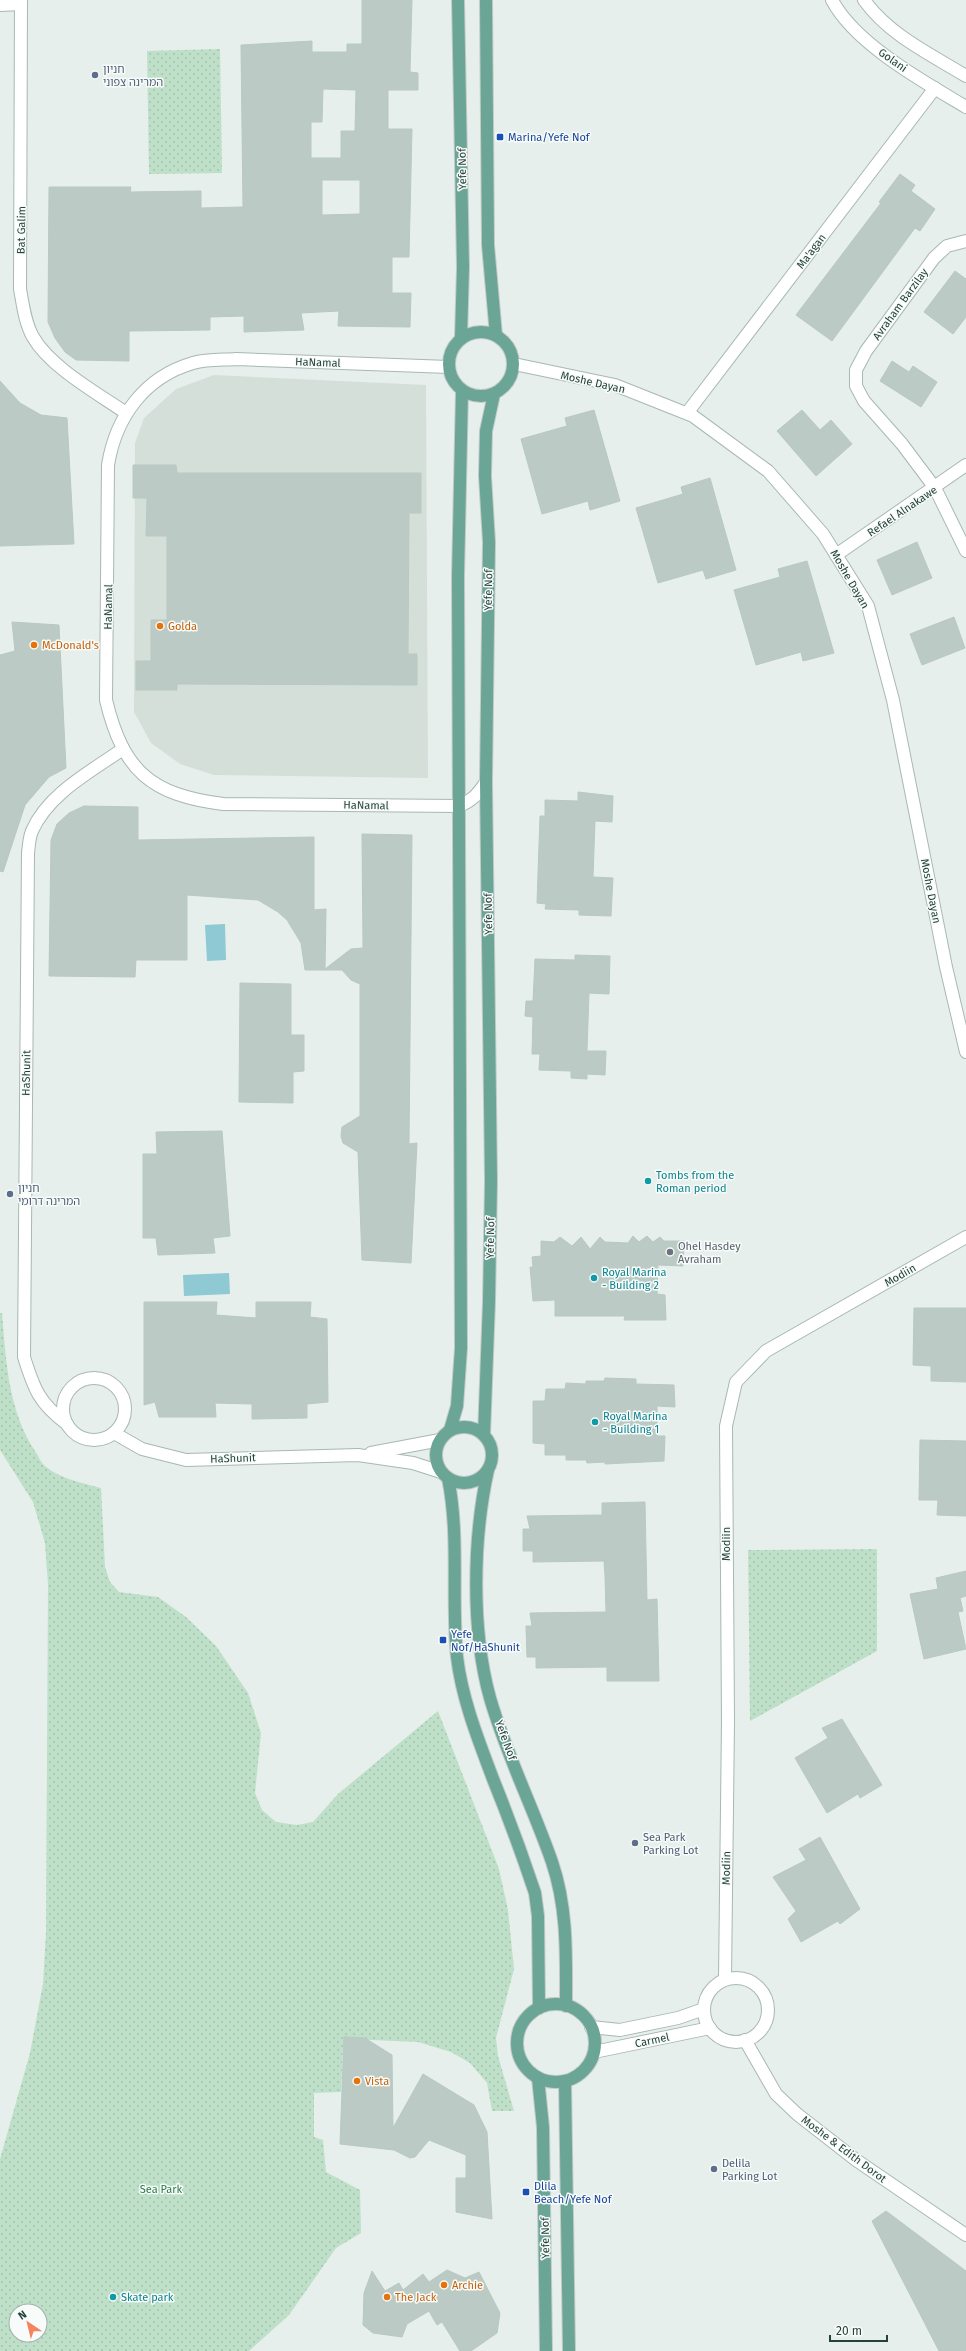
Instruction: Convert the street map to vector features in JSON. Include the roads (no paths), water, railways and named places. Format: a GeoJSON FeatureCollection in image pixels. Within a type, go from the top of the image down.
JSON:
{"type":"FeatureCollection","features":[{"type":"Feature","properties":{"kind":"main road","name":"Yefe Nof"},"geometry":{"type":"LineString","coordinates":[[458,0],[463,267],[462,338]]}},
{"type":"Feature","properties":{"kind":"main road"},"geometry":{"type":"LineString","coordinates":[[486,0],[488,245],[496,335]]}},
{"type":"Feature","properties":{"kind":"main road"},"geometry":{"type":"LineString","coordinates":[[478,332],[496,335],[509,347],[514,364],[508,382],[494,394],[477,397],[462,391],[451,376],[449,367],[451,351],[462,338],[478,332]]}},
{"type":"Feature","properties":{"kind":"main road"},"geometry":{"type":"LineString","coordinates":[[462,391],[458,576],[461,1348],[457,1406],[450,1430],[440,1440],[435,1454],[444,1475],[452,1502],[457,1656],[460,1676],[467,1706],[535,1893],[538,1916],[539,2008]]}},
{"type":"Feature","properties":{"kind":"main road","name":"Yefe Nof"},"geometry":{"type":"LineString","coordinates":[[484,1434],[490,1302],[491,1181],[486,782],[489,542],[485,476],[486,431],[494,394]]}},
{"type":"Feature","properties":{"kind":"main road"},"geometry":{"type":"LineString","coordinates":[[444,1475],[465,1483],[482,1477],[488,1470],[492,1461],[492,1451],[484,1434],[468,1427],[450,1430]]}},
{"type":"Feature","properties":{"kind":"main road","name":"Yefe Nof"},"geometry":{"type":"LineString","coordinates":[[488,1470],[481,1504],[478,1542],[478,1626],[483,1667],[490,1698],[552,1862],[559,1889],[565,1923],[566,2006]]}},
{"type":"Feature","properties":{"kind":"main road"},"geometry":{"type":"LineString","coordinates":[[548,2005],[566,2006],[580,2014],[591,2027],[594,2037],[594,2052],[584,2069],[565,2081],[547,2081],[538,2078],[528,2071],[521,2060],[517,2046],[521,2025],[529,2015],[539,2008],[548,2005]]}},
{"type":"Feature","properties":{"kind":"main road","name":"Yefe Nof"},"geometry":{"type":"LineString","coordinates":[[538,2078],[543,2127],[546,2351]]}},
{"type":"Feature","properties":{"kind":"main road","name":"Yefe Nof"},"geometry":{"type":"LineString","coordinates":[[565,2081],[569,2351]]}},
{"type":"Feature","properties":{"kind":"street","name":"Golani"},"geometry":{"type":"LineString","coordinates":[[832,0],[836,7],[866,40],[935,88],[966,107]]}},
{"type":"Feature","properties":{"kind":"street"},"geometry":{"type":"LineString","coordinates":[[864,0],[875,15],[902,38],[966,76]]}},
{"type":"Feature","properties":{"kind":"street"},"geometry":{"type":"LineString","coordinates":[[0,5],[21,2]]}},
{"type":"Feature","properties":{"kind":"street","name":"Bat Galim"},"geometry":{"type":"LineString","coordinates":[[21,2],[20,289],[25,316],[33,336],[56,363],[126,413]]}},
{"type":"Feature","properties":{"kind":"street","name":"Ma'agan"},"geometry":{"type":"LineString","coordinates":[[687,413],[935,88]]}},
{"type":"Feature","properties":{"kind":"street","name":"Avraham Barzilay"},"geometry":{"type":"LineString","coordinates":[[935,488],[902,444],[864,401],[856,386],[856,370],[866,351],[934,258],[947,246],[966,241]]}},
{"type":"Feature","properties":{"kind":"street","name":"HaNamal"},"geometry":{"type":"LineString","coordinates":[[449,367],[236,359],[212,360],[195,363],[176,369],[157,380],[141,394],[126,413],[112,446],[108,477],[106,700],[113,726],[122,749],[136,767],[154,784],[173,794],[193,800],[223,804],[459,806]]}},
{"type":"Feature","properties":{"kind":"street","name":"Moshe Dayan"},"geometry":{"type":"LineString","coordinates":[[514,364],[615,385],[687,413],[768,471],[823,534],[868,606],[892,700],[946,967],[966,1052]]}},
{"type":"Feature","properties":{"kind":"street","name":"Refael Alnakawe"},"geometry":{"type":"LineString","coordinates":[[836,555],[935,488],[966,465]]}},
{"type":"Feature","properties":{"kind":"street"},"geometry":{"type":"LineString","coordinates":[[935,488],[966,551]]}},
{"type":"Feature","properties":{"kind":"street","name":"HaShunit"},"geometry":{"type":"LineString","coordinates":[[122,749],[64,791],[45,809],[32,832],[28,853],[24,1350],[33,1384],[48,1410],[66,1424],[72,1431],[88,1440],[102,1439],[114,1433],[142,1449],[186,1460],[358,1455],[440,1440]]}},
{"type":"Feature","properties":{"kind":"street"},"geometry":{"type":"LineString","coordinates":[[459,806],[473,799],[486,782]]}},
{"type":"Feature","properties":{"kind":"street","name":"Modiin"},"geometry":{"type":"LineString","coordinates":[[725,1980],[728,1721],[726,1426],[736,1382],[766,1351],[966,1237]]}},
{"type":"Feature","properties":{"kind":"street"},"geometry":{"type":"LineString","coordinates":[[66,1424],[62,1406],[69,1390],[76,1383],[86,1378],[96,1377],[107,1380],[116,1386],[124,1399],[125,1415],[121,1425],[114,1433]]}},
{"type":"Feature","properties":{"kind":"street","name":"HaShunit"},"geometry":{"type":"LineString","coordinates":[[358,1455],[413,1463],[444,1475]]}},
{"type":"Feature","properties":{"kind":"street"},"geometry":{"type":"LineString","coordinates":[[736,1978],[752,1982],[764,1993],[767,2002],[768,2013],[766,2022],[754,2036],[745,2040],[726,2040],[710,2028],[704,2009],[708,1994],[718,1983],[725,1980],[736,1978]]}},
{"type":"Feature","properties":{"kind":"street","name":"Carmel"},"geometry":{"type":"LineString","coordinates":[[591,2027],[620,2030],[678,2018],[704,2009]]}},
{"type":"Feature","properties":{"kind":"street","name":"Carmel"},"geometry":{"type":"LineString","coordinates":[[594,2052],[710,2028]]}},
{"type":"Feature","properties":{"kind":"street","name":"Moshe & Edith Dorot"},"geometry":{"type":"LineString","coordinates":[[745,2040],[776,2094],[797,2114],[856,2160],[966,2235]]}},
{"type":"Feature","properties":{"kind":"water"},"geometry":{"type":"Polygon","coordinates":[[[225,924],[226,960],[207,961],[205,925],[225,924]]]}},
{"type":"Feature","properties":{"kind":"water"},"geometry":{"type":"Polygon","coordinates":[[[229,1273],[230,1294],[184,1296],[183,1275],[229,1273]]]}},
{"type":"Feature","properties":{"kind":"place","name":"חניון המרינה צפוני"},"geometry":{"type":"Point","coordinates":[95,75]}},
{"type":"Feature","properties":{"kind":"place","name":"Marina/Yefe Nof"},"geometry":{"type":"Point","coordinates":[500,137]}},
{"type":"Feature","properties":{"kind":"place","name":"Golda"},"geometry":{"type":"Point","coordinates":[160,626]}},
{"type":"Feature","properties":{"kind":"place","name":"McDonald's"},"geometry":{"type":"Point","coordinates":[34,645]}},
{"type":"Feature","properties":{"kind":"place","name":"Tombs from the Roman period"},"geometry":{"type":"Point","coordinates":[648,1181]}},
{"type":"Feature","properties":{"kind":"place","name":"חניון המרינה דרומי"},"geometry":{"type":"Point","coordinates":[10,1194]}},
{"type":"Feature","properties":{"kind":"place","name":"Ohel Hasdey Avraham"},"geometry":{"type":"Point","coordinates":[670,1252]}},
{"type":"Feature","properties":{"kind":"place","name":"Royal Marina - Building 2"},"geometry":{"type":"Point","coordinates":[594,1278]}},
{"type":"Feature","properties":{"kind":"place","name":"Royal Marina - Building 1"},"geometry":{"type":"Point","coordinates":[595,1422]}},
{"type":"Feature","properties":{"kind":"place","name":"Yefe Nof/HaShunit"},"geometry":{"type":"Point","coordinates":[443,1640]}},
{"type":"Feature","properties":{"kind":"place","name":"Sea Park Parking Lot"},"geometry":{"type":"Point","coordinates":[635,1843]}},
{"type":"Feature","properties":{"kind":"place","name":"Vista"},"geometry":{"type":"Point","coordinates":[357,2081]}},
{"type":"Feature","properties":{"kind":"place","name":"Delila Parking Lot"},"geometry":{"type":"Point","coordinates":[714,2169]}},
{"type":"Feature","properties":{"kind":"place","name":"Dlila Beach/Yefe Nof"},"geometry":{"type":"Point","coordinates":[526,2192]}},
{"type":"Feature","properties":{"kind":"place","name":"Archie"},"geometry":{"type":"Point","coordinates":[444,2285]}},
{"type":"Feature","properties":{"kind":"place","name":"Skate park"},"geometry":{"type":"Point","coordinates":[113,2297]}},
{"type":"Feature","properties":{"kind":"place","name":"The Jack"},"geometry":{"type":"Point","coordinates":[387,2297]}},
{"type":"Feature","properties":{"kind":"park label","name":"Sea Park"},"geometry":{"type":"Point","coordinates":[161,2189]}}]}
